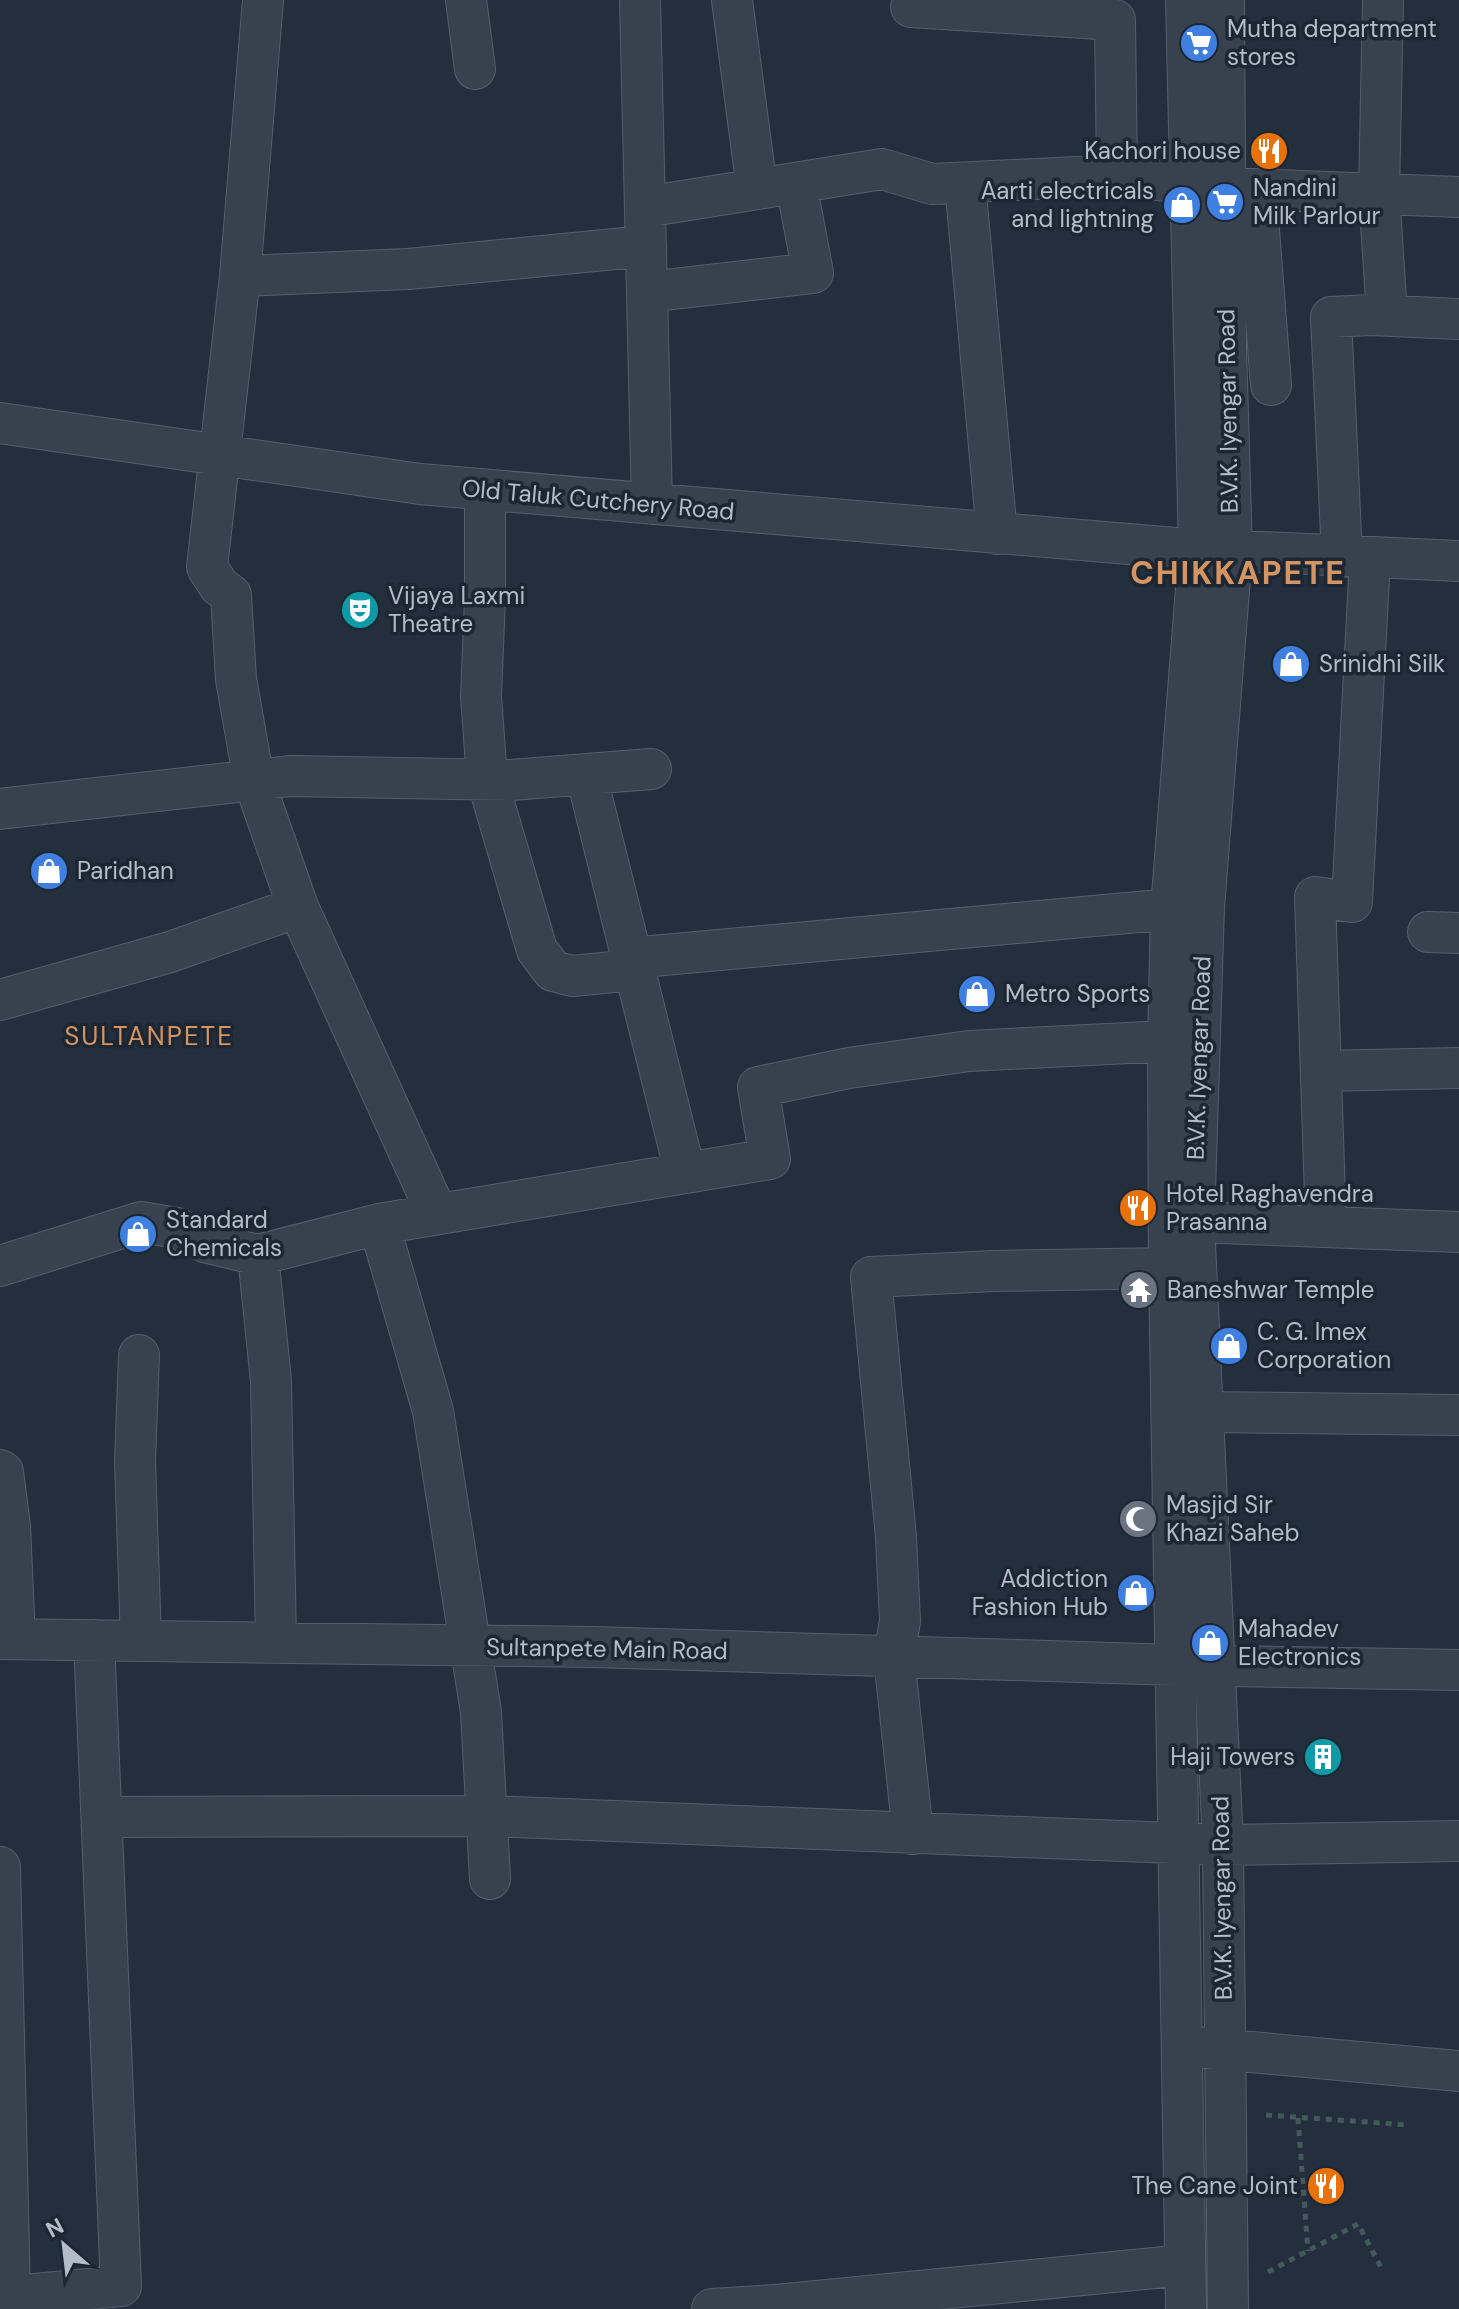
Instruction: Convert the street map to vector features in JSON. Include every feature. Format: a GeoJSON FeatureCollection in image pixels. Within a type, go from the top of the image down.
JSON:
{"type":"FeatureCollection","features":[{"type":"Feature","properties":{"kind":"street"},"geometry":{"type":"LineString","coordinates":[[263,0],[240,276],[207,567],[219,586],[231,595],[236,679],[254,781],[298,907],[437,1214]]}},
{"type":"Feature","properties":{"kind":"street"},"geometry":{"type":"LineString","coordinates":[[466,0],[475,69]]}},
{"type":"Feature","properties":{"kind":"street"},"geometry":{"type":"LineString","coordinates":[[640,0],[652,504]]}},
{"type":"Feature","properties":{"kind":"street"},"geometry":{"type":"LineString","coordinates":[[732,0],[757,189]]}},
{"type":"Feature","properties":{"kind":"street","name":"B.V.K. Iyengar Road"},"geometry":{"type":"LineString","coordinates":[[1186,0],[1223,188]]}},
{"type":"Feature","properties":{"kind":"street","name":"B.V.K. Iyengar Road"},"geometry":{"type":"LineString","coordinates":[[1186,2309],[1180,1843],[1195,1666],[1204,1412],[1194,1222],[1216,551],[1224,0]]}},
{"type":"Feature","properties":{"kind":"street"},"geometry":{"type":"LineString","coordinates":[[1383,0],[1379,193],[1387,315]]}},
{"type":"Feature","properties":{"kind":"street"},"geometry":{"type":"LineString","coordinates":[[911,7],[1024,7],[1115,20],[1117,175]]}},
{"type":"Feature","properties":{"kind":"street"},"geometry":{"type":"LineString","coordinates":[[240,276],[408,269],[646,226],[757,189],[882,169],[932,184],[1117,175],[1223,188],[1459,197]]}},
{"type":"Feature","properties":{"kind":"street"},"geometry":{"type":"LineString","coordinates":[[647,292],[813,273],[796,183]]}},
{"type":"Feature","properties":{"kind":"street"},"geometry":{"type":"LineString","coordinates":[[965,183],[997,534]]}},
{"type":"Feature","properties":{"kind":"street"},"geometry":{"type":"LineString","coordinates":[[1223,188],[1271,385]]}},
{"type":"Feature","properties":{"kind":"street"},"geometry":{"type":"LineString","coordinates":[[1326,1227],[1315,897],[1352,902],[1356,558],[1331,317],[1387,315],[1459,319]]}},
{"type":"Feature","properties":{"kind":"street","name":"Old Taluk Cutchery Road"},"geometry":{"type":"LineString","coordinates":[[0,423],[420,484],[1216,551],[1459,561]]}},
{"type":"Feature","properties":{"kind":"street"},"geometry":{"type":"LineString","coordinates":[[485,490],[481,696],[487,779],[537,950],[553,971],[572,976],[633,964],[1171,909]]}},
{"type":"Feature","properties":{"kind":"street","name":"B.V.K. Iyengar Road"},"geometry":{"type":"LineString","coordinates":[[1216,551],[1171,909],[1169,1268],[1195,1666],[1223,1845],[1228,2305]]}},
{"type":"Feature","properties":{"kind":"street"},"geometry":{"type":"LineString","coordinates":[[0,809],[290,776],[487,779],[651,769]]}},
{"type":"Feature","properties":{"kind":"street"},"geometry":{"type":"LineString","coordinates":[[586,774],[685,1172]]}},
{"type":"Feature","properties":{"kind":"street"},"geometry":{"type":"LineString","coordinates":[[0,1000],[170,952],[298,907]]}},
{"type":"Feature","properties":{"kind":"street"},"geometry":{"type":"LineString","coordinates":[[0,1266],[141,1222],[177,1228],[205,1242],[258,1255],[379,1224],[770,1159],[758,1087],[849,1068],[969,1051],[1168,1041]]}},
{"type":"Feature","properties":{"kind":"street"},"geometry":{"type":"LineString","coordinates":[[1322,1071],[1459,1068]]}},
{"type":"Feature","properties":{"kind":"street"},"geometry":{"type":"LineString","coordinates":[[1194,1222],[1459,1232]]}},
{"type":"Feature","properties":{"kind":"street"},"geometry":{"type":"LineString","coordinates":[[379,1224],[433,1411],[481,1712],[490,1879]]}},
{"type":"Feature","properties":{"kind":"street"},"geometry":{"type":"LineString","coordinates":[[258,1255],[271,1381],[276,1642]]}},
{"type":"Feature","properties":{"kind":"street"},"geometry":{"type":"LineString","coordinates":[[913,1834],[894,1657],[900,1621],[896,1537],[871,1277],[1169,1268]]}},
{"type":"Feature","properties":{"kind":"street"},"geometry":{"type":"LineString","coordinates":[[139,1355],[135,1461],[141,1641]]}},
{"type":"Feature","properties":{"kind":"street"},"geometry":{"type":"LineString","coordinates":[[1204,1412],[1459,1415]]}},
{"type":"Feature","properties":{"kind":"street"},"geometry":{"type":"LineString","coordinates":[[0,1470],[3,1472],[10,1526],[7,1639]]}},
{"type":"Feature","properties":{"kind":"street","name":"Sultanpete Main Road"},"geometry":{"type":"LineString","coordinates":[[7,1639],[472,1646],[1195,1666],[1459,1670]]}},
{"type":"Feature","properties":{"kind":"street"},"geometry":{"type":"LineString","coordinates":[[0,1867],[5,2296],[121,2286],[94,1640]]}},
{"type":"Feature","properties":{"kind":"street"},"geometry":{"type":"LineString","coordinates":[[102,1817],[487,1816],[1223,1845],[1459,1841]]}},
{"type":"Feature","properties":{"kind":"street"},"geometry":{"type":"LineString","coordinates":[[1182,2046],[1459,2071]]}},
{"type":"Feature","properties":{"kind":"street"},"geometry":{"type":"LineString","coordinates":[[712,2309],[1048,2294],[1185,2265]]}},
{"type":"Feature","properties":{"kind":"path"},"geometry":{"type":"LineString","coordinates":[[1224,2115],[1409,2125]]}},
{"type":"Feature","properties":{"kind":"path"},"geometry":{"type":"LineString","coordinates":[[1298,2118],[1308,2251]]}},
{"type":"Feature","properties":{"kind":"path"},"geometry":{"type":"LineString","coordinates":[[1228,2305],[1264,2275],[1358,2224],[1383,2271]]}},
{"type":"Feature","properties":{"kind":"place","name":"Mutha department stores"},"geometry":{"type":"Point","coordinates":[1199,43]}},
{"type":"Feature","properties":{"kind":"place","name":"Kachori house"},"geometry":{"type":"Point","coordinates":[1269,151]}},
{"type":"Feature","properties":{"kind":"place","name":"Nandini Milk Parlour"},"geometry":{"type":"Point","coordinates":[1225,202]}},
{"type":"Feature","properties":{"kind":"place","name":"Aarti electricals and lightning"},"geometry":{"type":"Point","coordinates":[1182,205]}},
{"type":"Feature","properties":{"kind":"place","name":"Vijaya Laxmi Theatre"},"geometry":{"type":"Point","coordinates":[360,610]}},
{"type":"Feature","properties":{"kind":"place","name":"Srinidhi Silk"},"geometry":{"type":"Point","coordinates":[1291,664]}},
{"type":"Feature","properties":{"kind":"place","name":"Paridhan"},"geometry":{"type":"Point","coordinates":[49,871]}},
{"type":"Feature","properties":{"kind":"place","name":"Metro Sports"},"geometry":{"type":"Point","coordinates":[977,994]}},
{"type":"Feature","properties":{"kind":"place","name":"Hotel Raghavendra Prasanna"},"geometry":{"type":"Point","coordinates":[1138,1208]}},
{"type":"Feature","properties":{"kind":"place","name":"Standard Chemicals"},"geometry":{"type":"Point","coordinates":[138,1234]}},
{"type":"Feature","properties":{"kind":"place","name":"Baneshwar Temple"},"geometry":{"type":"Point","coordinates":[1139,1290]}},
{"type":"Feature","properties":{"kind":"place","name":"C. G. Imex Corporation"},"geometry":{"type":"Point","coordinates":[1229,1346]}},
{"type":"Feature","properties":{"kind":"place","name":"Masjid Sir Khazi Saheb"},"geometry":{"type":"Point","coordinates":[1138,1519]}},
{"type":"Feature","properties":{"kind":"place","name":"Addiction Fashion Hub"},"geometry":{"type":"Point","coordinates":[1136,1593]}},
{"type":"Feature","properties":{"kind":"place","name":"Mahadev Electronics"},"geometry":{"type":"Point","coordinates":[1210,1643]}},
{"type":"Feature","properties":{"kind":"place","name":"Haji Towers"},"geometry":{"type":"Point","coordinates":[1323,1757]}},
{"type":"Feature","properties":{"kind":"place","name":"The Cane Joint"},"geometry":{"type":"Point","coordinates":[1326,2186]}},
{"type":"Feature","properties":{"kind":"district","name":"CHIKKAPETE"},"geometry":{"type":"Point","coordinates":[1238,573]}},
{"type":"Feature","properties":{"kind":"district","name":"SULTANPETE"},"geometry":{"type":"Point","coordinates":[149,1036]}}]}
